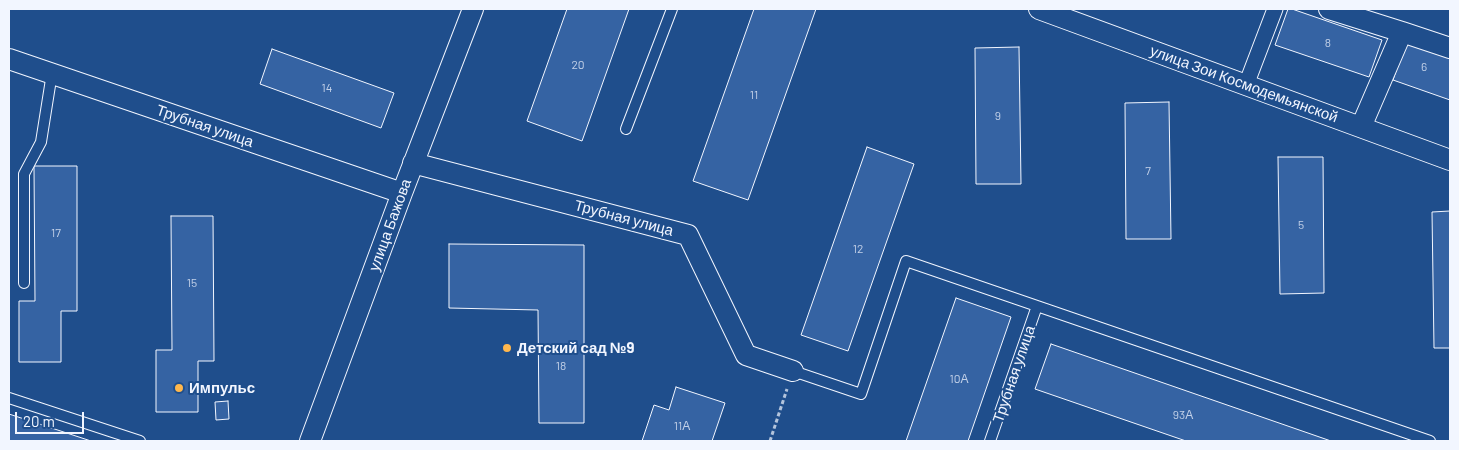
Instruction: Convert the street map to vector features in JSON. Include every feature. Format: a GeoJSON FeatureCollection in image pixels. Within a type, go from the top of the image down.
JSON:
{"type":"FeatureCollection","features":[{"type":"Feature","properties":{"kind":"street","name":"улица Бажова"},"geometry":{"type":"LineString","coordinates":[[310,441],[473,9]]}},
{"type":"Feature","properties":{"kind":"street","name":"улица Зои Космодемьянской"},"geometry":{"type":"LineString","coordinates":[[1039,9],[1450,160]]}},
{"type":"Feature","properties":{"kind":"street"},"geometry":{"type":"LineString","coordinates":[[1246,85],[1274,9]]}},
{"type":"Feature","properties":{"kind":"street"},"geometry":{"type":"LineString","coordinates":[[1329,9],[1450,48]]}},
{"type":"Feature","properties":{"kind":"street"},"geometry":{"type":"LineString","coordinates":[[1361,127],[1402,32]]}},
{"type":"Feature","properties":{"kind":"street","name":"Трубная улица"},"geometry":{"type":"LineString","coordinates":[[9,59],[402,193]]}},
{"type":"Feature","properties":{"kind":"street","name":"Трубная улица"},"geometry":{"type":"LineString","coordinates":[[414,163],[688,235],[746,355],[793,371]]}},
{"type":"Feature","properties":{"kind":"lane"},"geometry":{"type":"LineString","coordinates":[[626,129],[672,9]]}},
{"type":"Feature","properties":{"kind":"lane"},"geometry":{"type":"LineString","coordinates":[[24,283],[24,174],[41,142],[52,74]]}},
{"type":"Feature","properties":{"kind":"lane"},"geometry":{"type":"LineString","coordinates":[[793,371],[861,394],[906,261],[1430,441]]}},
{"type":"Feature","properties":{"kind":"lane","name":"Трубная улица"},"geometry":{"type":"LineString","coordinates":[[990,441],[1037,306]]}},
{"type":"Feature","properties":{"kind":"lane"},"geometry":{"type":"LineString","coordinates":[[9,398],[140,441]]}},
{"type":"Feature","properties":{"kind":"path"},"geometry":{"type":"LineString","coordinates":[[770,441],[793,371]]}},
{"type":"Feature","properties":{"kind":"building"},"geometry":{"type":"Polygon","coordinates":[[[567,9],[629,9],[582,141],[527,121],[567,9]]]}},
{"type":"Feature","properties":{"kind":"building"},"geometry":{"type":"Polygon","coordinates":[[[754,9],[816,9],[748,200],[693,181],[754,9]]]}},
{"type":"Feature","properties":{"kind":"building"},"geometry":{"type":"Polygon","coordinates":[[[1288,9],[1382,40],[1369,77],[1275,45],[1288,9]]]}},
{"type":"Feature","properties":{"kind":"building"},"geometry":{"type":"Polygon","coordinates":[[[1407,39],[1450,54],[1450,100],[1393,80],[1407,39]]]}},
{"type":"Feature","properties":{"kind":"building"},"geometry":{"type":"Polygon","coordinates":[[[1019,47],[1021,184],[976,184],[975,48],[1019,47]]]}},
{"type":"Feature","properties":{"kind":"building"},"geometry":{"type":"Polygon","coordinates":[[[272,49],[394,93],[381,128],[260,84],[272,49]]]}},
{"type":"Feature","properties":{"kind":"building"},"geometry":{"type":"Polygon","coordinates":[[[1169,102],[1171,239],[1126,239],[1125,103],[1169,102]]]}},
{"type":"Feature","properties":{"kind":"building"},"geometry":{"type":"Polygon","coordinates":[[[867,147],[914,164],[848,351],[801,335],[867,147]]]}},
{"type":"Feature","properties":{"kind":"building"},"geometry":{"type":"Polygon","coordinates":[[[1278,157],[1323,157],[1324,293],[1280,294],[1278,157]]]}},
{"type":"Feature","properties":{"kind":"building"},"geometry":{"type":"Polygon","coordinates":[[[34,166],[77,166],[77,311],[61,311],[61,362],[19,362],[19,301],[35,301],[34,166]]]}},
{"type":"Feature","properties":{"kind":"building"},"geometry":{"type":"Polygon","coordinates":[[[1450,211],[1450,348],[1434,348],[1432,212],[1450,211]]]}},
{"type":"Feature","properties":{"kind":"building"},"geometry":{"type":"Polygon","coordinates":[[[171,216],[213,216],[214,361],[198,361],[198,412],[156,412],[156,350],[172,350],[171,216]]]}},
{"type":"Feature","properties":{"kind":"building"},"geometry":{"type":"Polygon","coordinates":[[[449,244],[584,245],[584,423],[539,423],[538,310],[449,308],[449,244]]]}},
{"type":"Feature","properties":{"kind":"building"},"geometry":{"type":"Polygon","coordinates":[[[956,298],[1011,317],[968,441],[906,441],[956,298]]]}},
{"type":"Feature","properties":{"kind":"building"},"geometry":{"type":"Polygon","coordinates":[[[1051,344],[1331,441],[1186,441],[1035,389],[1051,344]]]}},
{"type":"Feature","properties":{"kind":"building"},"geometry":{"type":"Polygon","coordinates":[[[676,387],[725,403],[712,441],[642,441],[654,405],[669,410],[676,387]]]}},
{"type":"Feature","properties":{"kind":"building"},"geometry":{"type":"Polygon","coordinates":[[[228,401],[229,419],[216,420],[215,402],[228,401]]]}},
{"type":"Feature","properties":{"kind":"building"},"geometry":{"type":"Polygon","coordinates":[[[9,414],[91,441],[9,441],[9,414]]]}},
{"type":"Feature","properties":{"kind":"place","name":"Детский сад №9"},"geometry":{"type":"Point","coordinates":[507,348]}},
{"type":"Feature","properties":{"kind":"place","name":"Импульс"},"geometry":{"type":"Point","coordinates":[179,388]}}]}
